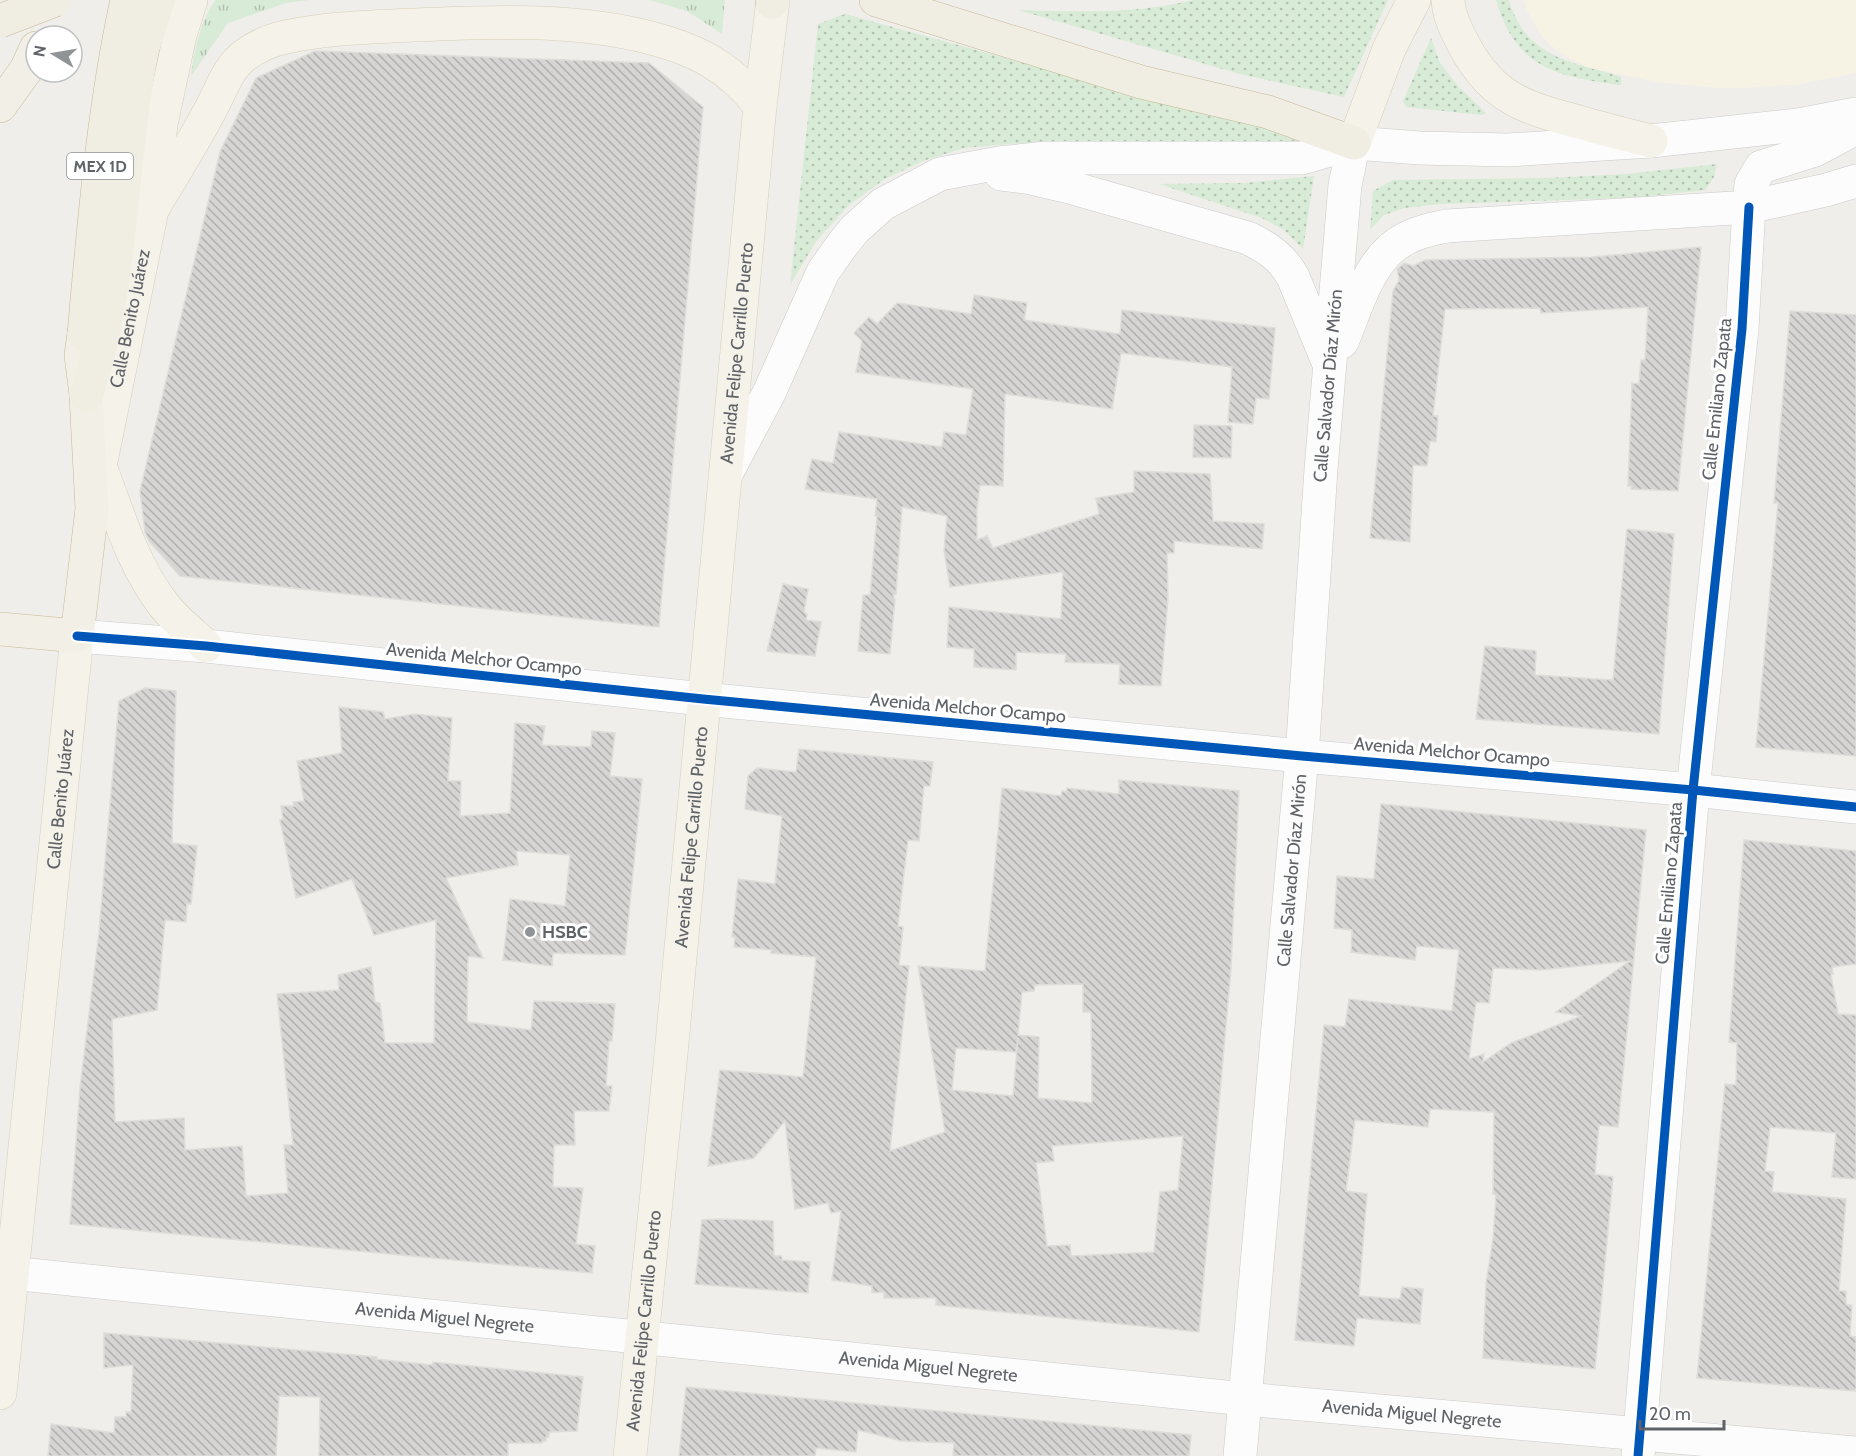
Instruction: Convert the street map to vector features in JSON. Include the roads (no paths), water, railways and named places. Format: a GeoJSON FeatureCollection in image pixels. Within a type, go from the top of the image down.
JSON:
{"type":"FeatureCollection","features":[{"type":"Feature","properties":{"kind":"highway"},"geometry":{"type":"LineString","coordinates":[[0,21],[54,0]]}},
{"type":"Feature","properties":{"kind":"highway"},"geometry":{"type":"LineString","coordinates":[[45,24],[54,0]]}},
{"type":"Feature","properties":{"kind":"highway","name":"MEX 1D"},"geometry":{"type":"LineString","coordinates":[[92,509],[86,395],[81,356],[106,115],[127,0]]}},
{"type":"Feature","properties":{"kind":"highway"},"geometry":{"type":"LineString","coordinates":[[86,395],[99,357],[111,295],[132,109],[142,50],[158,0]]}},
{"type":"Feature","properties":{"kind":"highway"},"geometry":{"type":"LineString","coordinates":[[876,0],[1141,82],[1268,112],[1354,143]]}},
{"type":"Feature","properties":{"kind":"highway"},"geometry":{"type":"LineString","coordinates":[[0,106],[24,73]]}},
{"type":"Feature","properties":{"kind":"highway","name":"Calle Benito Juárez"},"geometry":{"type":"LineString","coordinates":[[77,636],[92,509]]}},
{"type":"Feature","properties":{"kind":"highway"},"geometry":{"type":"LineString","coordinates":[[0,629],[77,636]]}},
{"type":"Feature","properties":{"kind":"main road"},"geometry":{"type":"LineString","coordinates":[[152,210],[161,124],[180,35],[191,0]]}},
{"type":"Feature","properties":{"kind":"main road"},"geometry":{"type":"LineString","coordinates":[[1354,143],[1389,49],[1414,0]]}},
{"type":"Feature","properties":{"kind":"main road"},"geometry":{"type":"LineString","coordinates":[[1448,0],[1449,12],[1474,64],[1492,85],[1516,102],[1539,112],[1651,141]]}},
{"type":"Feature","properties":{"kind":"main road","name":"Avenida Felipe Carrillo Puerto"},"geometry":{"type":"LineString","coordinates":[[630,1456],[772,1]]}},
{"type":"Feature","properties":{"kind":"main road"},"geometry":{"type":"LineString","coordinates":[[152,210],[208,115],[226,78],[243,56],[264,43],[286,37],[362,28],[479,22],[606,29],[644,36],[704,57],[725,69],[746,87],[760,106]]}},
{"type":"Feature","properties":{"kind":"main road"},"geometry":{"type":"LineString","coordinates":[[726,474],[769,393],[823,272],[842,245],[855,229],[883,204],[940,174],[999,163],[1046,158],[1302,158],[1354,143],[1420,148],[1508,150],[1651,141],[1798,125],[1856,114]]}},
{"type":"Feature","properties":{"kind":"main road","name":"Calle Emiliano Zapata"},"geometry":{"type":"LineString","coordinates":[[1639,1446],[1693,789],[1742,329],[1750,184],[1761,166],[1815,150],[1856,128]]}},
{"type":"Feature","properties":{"kind":"main road","name":"Calle Salvador Díaz Mirón"},"geometry":{"type":"LineString","coordinates":[[1240,1456],[1302,756],[1345,185],[1354,143]]}},
{"type":"Feature","properties":{"kind":"main road"},"geometry":{"type":"LineString","coordinates":[[966,170],[1026,177],[1069,187],[1248,238],[1272,250],[1287,266],[1293,277],[1330,369]]}},
{"type":"Feature","properties":{"kind":"main road"},"geometry":{"type":"LineString","coordinates":[[1330,369],[1376,267],[1389,250],[1405,238],[1447,225],[1749,207],[1846,188]]}},
{"type":"Feature","properties":{"kind":"main road","name":"Calle Benito Juárez"},"geometry":{"type":"LineString","coordinates":[[92,509],[152,210]]}},
{"type":"Feature","properties":{"kind":"main road"},"geometry":{"type":"LineString","coordinates":[[100,466],[139,565],[151,587],[164,606],[206,646]]}},
{"type":"Feature","properties":{"kind":"main road","name":"Calle Benito Juárez"},"geometry":{"type":"LineString","coordinates":[[0,1393],[6,1273],[77,636]]}},
{"type":"Feature","properties":{"kind":"main road","name":"Avenida Melchor Ocampo"},"geometry":{"type":"LineString","coordinates":[[77,636],[206,646],[703,699],[1302,756],[1693,789],[1856,807]]}},
{"type":"Feature","properties":{"kind":"main road","name":"Avenida Miguel Negrete"},"geometry":{"type":"LineString","coordinates":[[6,1273],[643,1336],[1245,1400],[1639,1446],[1856,1453]]}},
{"type":"Feature","properties":{"kind":"place","name":"HSBC"},"geometry":{"type":"Point","coordinates":[530,932]}}]}
